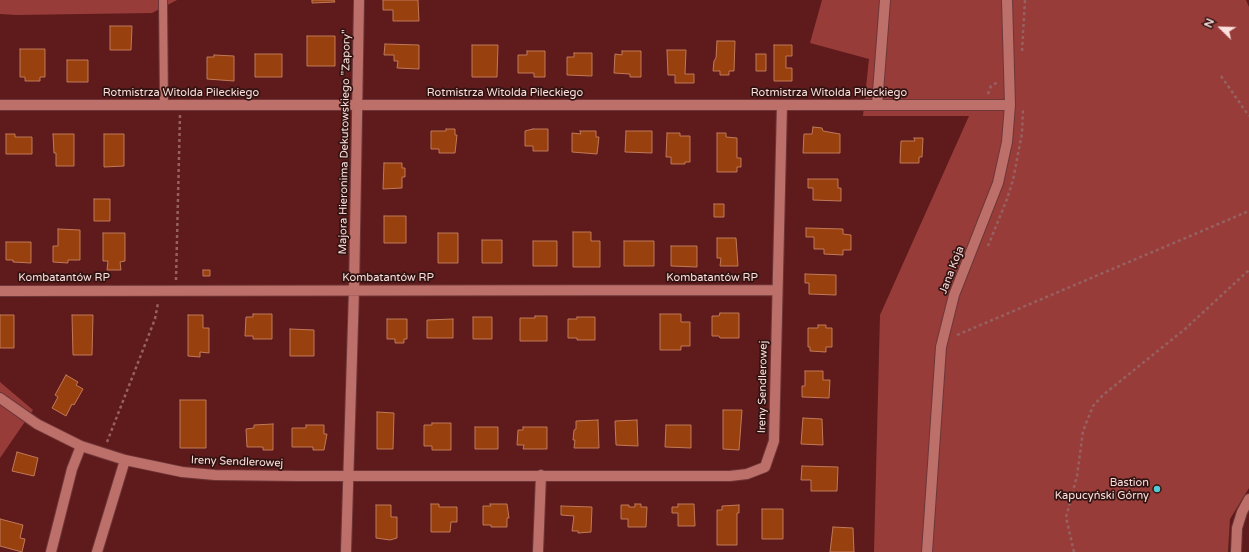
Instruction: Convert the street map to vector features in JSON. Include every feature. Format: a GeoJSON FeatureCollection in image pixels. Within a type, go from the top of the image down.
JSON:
{"type":"FeatureCollection","features":[{"type":"Feature","properties":{"kind":"street","name":"Majora Hieronima Dekutowskiego \"Zapory\""},"geometry":{"type":"LineString","coordinates":[[349,476],[358,105],[359,0]]}},
{"type":"Feature","properties":{"kind":"street"},"geometry":{"type":"LineString","coordinates":[[877,105],[885,0]]}},
{"type":"Feature","properties":{"kind":"street","name":"Jana Koja"},"geometry":{"type":"LineString","coordinates":[[927,552],[941,347],[954,295],[998,183],[1007,142],[1010,105],[1007,0]]}},
{"type":"Feature","properties":{"kind":"street","name":"Rotmistrza Witolda Pileckiego"},"geometry":{"type":"LineString","coordinates":[[0,105],[1010,105]]}},
{"type":"Feature","properties":{"kind":"street","name":"Ireny Sendlerowej"},"geometry":{"type":"LineString","coordinates":[[0,398],[37,424],[81,446],[125,460],[182,472],[215,475],[349,476],[730,476],[747,474],[765,467],[774,441],[776,290],[782,105]]}},
{"type":"Feature","properties":{"kind":"street","name":"Kombatantów RP"},"geometry":{"type":"LineString","coordinates":[[0,291],[776,290]]}},
{"type":"Feature","properties":{"kind":"street"},"geometry":{"type":"LineString","coordinates":[[51,552],[72,469],[81,446]]}},
{"type":"Feature","properties":{"kind":"street"},"geometry":{"type":"LineString","coordinates":[[97,552],[125,460]]}},
{"type":"Feature","properties":{"kind":"street"},"geometry":{"type":"LineString","coordinates":[[346,552],[349,476]]}},
{"type":"Feature","properties":{"kind":"street"},"geometry":{"type":"LineString","coordinates":[[538,552],[541,476]]}},
{"type":"Feature","properties":{"kind":"street"},"geometry":{"type":"LineString","coordinates":[[1236,552],[1237,528],[1242,512],[1249,499]]}},
{"type":"Feature","properties":{"kind":"lane"},"geometry":{"type":"LineString","coordinates":[[163,0],[164,105]]}},
{"type":"Feature","properties":{"kind":"path"},"geometry":{"type":"LineString","coordinates":[[1022,57],[1025,0]]}},
{"type":"Feature","properties":{"kind":"path"},"geometry":{"type":"LineString","coordinates":[[1221,76],[1249,116]]}},
{"type":"Feature","properties":{"kind":"path"},"geometry":{"type":"LineString","coordinates":[[177,291],[180,105]]}},
{"type":"Feature","properties":{"kind":"path"},"geometry":{"type":"LineString","coordinates":[[987,249],[1013,180],[1022,134],[1023,109]]}},
{"type":"Feature","properties":{"kind":"path"},"geometry":{"type":"LineString","coordinates":[[957,335],[1249,211]]}},
{"type":"Feature","properties":{"kind":"path"},"geometry":{"type":"LineString","coordinates":[[1074,552],[1066,516],[1077,476],[1083,431],[1093,406],[1103,395],[1185,329],[1249,270]]}},
{"type":"Feature","properties":{"kind":"path"},"geometry":{"type":"LineString","coordinates":[[103,454],[155,320],[159,291]]}},
{"type":"Feature","properties":{"kind":"path"},"geometry":{"type":"LineString","coordinates":[[955,341],[958,329]]}},
{"type":"Feature","properties":{"kind":"shaded area"},"geometry":{"type":"Polygon","coordinates":[[[0,0],[177,0],[152,13],[16,15],[0,14],[0,0]]]}},
{"type":"Feature","properties":{"kind":"shaded area"},"geometry":{"type":"Polygon","coordinates":[[[822,0],[1246,0],[1249,7],[1249,488],[1230,519],[1228,552],[874,552],[880,315],[969,116],[863,116],[869,59],[810,43],[822,0]]]}},
{"type":"Feature","properties":{"kind":"shaded area"},"geometry":{"type":"Polygon","coordinates":[[[0,382],[33,410],[0,458],[0,382]]]}},
{"type":"Feature","properties":{"kind":"building"},"geometry":{"type":"Polygon","coordinates":[[[312,0],[334,0],[335,2],[312,3],[312,0]]]}},
{"type":"Feature","properties":{"kind":"building"},"geometry":{"type":"Polygon","coordinates":[[[383,0],[418,0],[419,21],[393,21],[393,10],[383,10],[383,0]]]}},
{"type":"Feature","properties":{"kind":"building"},"geometry":{"type":"Polygon","coordinates":[[[110,26],[132,26],[131,50],[110,50],[110,26]]]}},
{"type":"Feature","properties":{"kind":"building"},"geometry":{"type":"Polygon","coordinates":[[[307,36],[335,36],[335,66],[307,66],[307,36]]]}},
{"type":"Feature","properties":{"kind":"building"},"geometry":{"type":"Polygon","coordinates":[[[717,41],[735,41],[734,71],[729,71],[729,75],[720,75],[720,71],[713,71],[714,61],[716,58],[717,41]]]}},
{"type":"Feature","properties":{"kind":"building"},"geometry":{"type":"Polygon","coordinates":[[[385,44],[419,45],[419,69],[397,68],[398,61],[394,61],[394,55],[384,55],[385,44]]]}},
{"type":"Feature","properties":{"kind":"building"},"geometry":{"type":"Polygon","coordinates":[[[472,45],[498,45],[497,77],[472,77],[472,45]]]}},
{"type":"Feature","properties":{"kind":"building"},"geometry":{"type":"Polygon","coordinates":[[[774,45],[792,45],[792,56],[786,56],[786,68],[792,68],[792,81],[774,81],[774,45]]]}},
{"type":"Feature","properties":{"kind":"building"},"geometry":{"type":"Polygon","coordinates":[[[20,49],[45,49],[45,77],[40,77],[40,81],[25,81],[25,77],[20,77],[20,49]]]}},
{"type":"Feature","properties":{"kind":"building"},"geometry":{"type":"Polygon","coordinates":[[[667,50],[686,50],[685,74],[694,74],[694,83],[675,83],[675,75],[668,75],[667,50]]]}},
{"type":"Feature","properties":{"kind":"building"},"geometry":{"type":"Polygon","coordinates":[[[527,51],[545,51],[545,77],[534,77],[534,73],[518,73],[518,55],[527,55],[527,51]]]}},
{"type":"Feature","properties":{"kind":"building"},"geometry":{"type":"Polygon","coordinates":[[[622,51],[641,51],[641,77],[630,77],[630,74],[614,73],[615,54],[622,55],[622,51]]]}},
{"type":"Feature","properties":{"kind":"building"},"geometry":{"type":"Polygon","coordinates":[[[574,53],[592,53],[592,76],[567,75],[567,57],[574,57],[574,53]]]}},
{"type":"Feature","properties":{"kind":"building"},"geometry":{"type":"Polygon","coordinates":[[[255,54],[282,54],[282,77],[255,77],[255,54]]]}},
{"type":"Feature","properties":{"kind":"building"},"geometry":{"type":"Polygon","coordinates":[[[756,54],[766,54],[766,71],[756,71],[756,54]]]}},
{"type":"Feature","properties":{"kind":"building"},"geometry":{"type":"Polygon","coordinates":[[[214,55],[234,56],[234,81],[207,79],[207,57],[214,57],[214,55]]]}},
{"type":"Feature","properties":{"kind":"building"},"geometry":{"type":"Polygon","coordinates":[[[67,60],[88,60],[88,82],[67,82],[67,60]]]}},
{"type":"Feature","properties":{"kind":"building"},"geometry":{"type":"Polygon","coordinates":[[[813,127],[822,128],[823,131],[840,134],[840,153],[803,153],[804,134],[812,134],[813,127]]]}},
{"type":"Feature","properties":{"kind":"building"},"geometry":{"type":"Polygon","coordinates":[[[446,129],[455,129],[455,135],[457,135],[455,153],[439,153],[439,149],[431,149],[431,131],[446,131],[446,129]]]}},
{"type":"Feature","properties":{"kind":"building"},"geometry":{"type":"Polygon","coordinates":[[[533,129],[548,129],[548,151],[533,151],[533,146],[525,146],[525,131],[533,129]]]}},
{"type":"Feature","properties":{"kind":"building"},"geometry":{"type":"Polygon","coordinates":[[[580,131],[596,131],[596,137],[599,137],[597,154],[572,152],[572,133],[581,134],[580,131]]]}},
{"type":"Feature","properties":{"kind":"building"},"geometry":{"type":"Polygon","coordinates":[[[626,131],[652,131],[652,153],[625,152],[626,131]]]}},
{"type":"Feature","properties":{"kind":"building"},"geometry":{"type":"Polygon","coordinates":[[[667,133],[680,133],[680,136],[690,136],[690,162],[685,162],[685,164],[671,164],[671,157],[666,157],[667,133]]]}},
{"type":"Feature","properties":{"kind":"building"},"geometry":{"type":"Polygon","coordinates":[[[717,133],[726,133],[726,137],[737,138],[737,158],[741,158],[741,167],[737,167],[737,172],[717,172],[717,133]]]}},
{"type":"Feature","properties":{"kind":"building"},"geometry":{"type":"Polygon","coordinates":[[[6,134],[15,134],[15,137],[32,137],[32,154],[6,154],[6,134]]]}},
{"type":"Feature","properties":{"kind":"building"},"geometry":{"type":"Polygon","coordinates":[[[53,134],[74,134],[74,166],[56,166],[56,153],[54,153],[53,134]]]}},
{"type":"Feature","properties":{"kind":"building"},"geometry":{"type":"Polygon","coordinates":[[[104,134],[124,134],[124,166],[104,167],[104,134]]]}},
{"type":"Feature","properties":{"kind":"building"},"geometry":{"type":"Polygon","coordinates":[[[914,138],[923,138],[922,157],[919,157],[919,163],[900,163],[901,141],[915,141],[914,138]]]}},
{"type":"Feature","properties":{"kind":"building"},"geometry":{"type":"Polygon","coordinates":[[[384,163],[402,163],[402,168],[405,168],[405,177],[402,177],[402,188],[383,189],[384,163]]]}},
{"type":"Feature","properties":{"kind":"building"},"geometry":{"type":"Polygon","coordinates":[[[808,179],[838,179],[838,188],[841,188],[841,201],[813,200],[813,188],[808,188],[808,179]]]}},
{"type":"Feature","properties":{"kind":"building"},"geometry":{"type":"Polygon","coordinates":[[[94,199],[110,199],[110,221],[94,221],[94,199]]]}},
{"type":"Feature","properties":{"kind":"building"},"geometry":{"type":"Polygon","coordinates":[[[714,204],[724,204],[724,217],[714,217],[714,204]]]}},
{"type":"Feature","properties":{"kind":"building"},"geometry":{"type":"Polygon","coordinates":[[[384,216],[406,216],[406,243],[384,243],[384,216]]]}},
{"type":"Feature","properties":{"kind":"building"},"geometry":{"type":"Polygon","coordinates":[[[806,228],[843,229],[843,234],[851,235],[851,250],[843,250],[843,255],[824,254],[824,249],[814,249],[814,237],[806,237],[806,228]]]}},
{"type":"Feature","properties":{"kind":"building"},"geometry":{"type":"Polygon","coordinates":[[[58,229],[80,230],[80,260],[68,260],[68,263],[53,262],[53,246],[58,246],[58,229]]]}},
{"type":"Feature","properties":{"kind":"building"},"geometry":{"type":"Polygon","coordinates":[[[573,232],[591,232],[591,241],[600,241],[600,267],[573,267],[573,232]]]}},
{"type":"Feature","properties":{"kind":"building"},"geometry":{"type":"Polygon","coordinates":[[[103,233],[125,233],[125,261],[120,262],[121,270],[107,270],[108,261],[103,261],[103,233]]]}},
{"type":"Feature","properties":{"kind":"building"},"geometry":{"type":"Polygon","coordinates":[[[438,233],[458,233],[458,263],[438,263],[438,233]]]}},
{"type":"Feature","properties":{"kind":"building"},"geometry":{"type":"Polygon","coordinates":[[[717,238],[736,238],[738,266],[720,266],[721,258],[717,258],[717,238]]]}},
{"type":"Feature","properties":{"kind":"building"},"geometry":{"type":"Polygon","coordinates":[[[482,240],[502,240],[502,263],[482,263],[482,240]]]}},
{"type":"Feature","properties":{"kind":"building"},"geometry":{"type":"Polygon","coordinates":[[[533,241],[557,241],[557,266],[533,266],[533,241]]]}},
{"type":"Feature","properties":{"kind":"building"},"geometry":{"type":"Polygon","coordinates":[[[624,241],[654,241],[654,266],[624,266],[624,241]]]}},
{"type":"Feature","properties":{"kind":"building"},"geometry":{"type":"Polygon","coordinates":[[[6,242],[31,242],[31,263],[6,260],[6,242]]]}},
{"type":"Feature","properties":{"kind":"building"},"geometry":{"type":"Polygon","coordinates":[[[671,246],[697,246],[697,267],[671,266],[671,246]]]}},
{"type":"Feature","properties":{"kind":"building"},"geometry":{"type":"Polygon","coordinates":[[[203,270],[210,270],[210,276],[203,276],[203,270]]]}},
{"type":"Feature","properties":{"kind":"building"},"geometry":{"type":"Polygon","coordinates":[[[805,274],[836,275],[836,295],[809,294],[809,283],[805,283],[805,274]]]}},
{"type":"Feature","properties":{"kind":"building"},"geometry":{"type":"Polygon","coordinates":[[[720,313],[739,313],[739,338],[720,338],[719,336],[712,336],[712,316],[719,316],[720,313]]]}},
{"type":"Feature","properties":{"kind":"building"},"geometry":{"type":"Polygon","coordinates":[[[253,314],[272,314],[272,339],[253,339],[253,336],[245,336],[246,317],[253,317],[253,314]]]}},
{"type":"Feature","properties":{"kind":"building"},"geometry":{"type":"Polygon","coordinates":[[[660,314],[681,314],[681,322],[690,322],[690,346],[681,346],[681,350],[660,350],[660,314]]]}},
{"type":"Feature","properties":{"kind":"building"},"geometry":{"type":"Polygon","coordinates":[[[0,315],[14,315],[14,348],[0,348],[0,315]]]}},
{"type":"Feature","properties":{"kind":"building"},"geometry":{"type":"Polygon","coordinates":[[[72,315],[93,315],[92,355],[73,355],[72,315]]]}},
{"type":"Feature","properties":{"kind":"building"},"geometry":{"type":"Polygon","coordinates":[[[188,315],[203,315],[203,328],[209,328],[209,353],[200,352],[200,357],[188,356],[188,315]]]}},
{"type":"Feature","properties":{"kind":"building"},"geometry":{"type":"Polygon","coordinates":[[[535,316],[547,316],[547,341],[520,341],[520,318],[535,318],[535,316]]]}},
{"type":"Feature","properties":{"kind":"building"},"geometry":{"type":"Polygon","coordinates":[[[473,317],[492,317],[492,339],[473,339],[473,317]]]}},
{"type":"Feature","properties":{"kind":"building"},"geometry":{"type":"Polygon","coordinates":[[[577,317],[595,317],[595,340],[577,340],[577,338],[568,338],[568,319],[577,319],[577,317]]]}},
{"type":"Feature","properties":{"kind":"building"},"geometry":{"type":"Polygon","coordinates":[[[387,319],[407,319],[407,339],[404,339],[404,343],[395,343],[395,339],[387,339],[387,319]]]}},
{"type":"Feature","properties":{"kind":"building"},"geometry":{"type":"Polygon","coordinates":[[[453,319],[453,338],[427,338],[427,320],[453,319]]]}},
{"type":"Feature","properties":{"kind":"building"},"geometry":{"type":"Polygon","coordinates":[[[818,325],[826,325],[826,328],[832,328],[832,347],[826,347],[826,352],[810,351],[810,347],[808,347],[808,328],[818,328],[818,325]]]}},
{"type":"Feature","properties":{"kind":"building"},"geometry":{"type":"Polygon","coordinates":[[[290,329],[314,330],[314,356],[290,356],[290,329]]]}},
{"type":"Feature","properties":{"kind":"building"},"geometry":{"type":"Polygon","coordinates":[[[805,371],[823,371],[823,380],[830,380],[829,398],[802,397],[802,386],[805,386],[805,371]]]}},
{"type":"Feature","properties":{"kind":"building"},"geometry":{"type":"Polygon","coordinates":[[[66,375],[78,382],[76,385],[83,389],[74,405],[72,404],[66,416],[52,408],[58,397],[55,395],[66,375]]]}},
{"type":"Feature","properties":{"kind":"building"},"geometry":{"type":"Polygon","coordinates":[[[180,400],[206,400],[206,448],[180,448],[180,400]]]}},
{"type":"Feature","properties":{"kind":"building"},"geometry":{"type":"Polygon","coordinates":[[[723,410],[742,410],[739,450],[723,449],[723,410]]]}},
{"type":"Feature","properties":{"kind":"building"},"geometry":{"type":"Polygon","coordinates":[[[377,412],[394,413],[393,449],[377,449],[377,412]]]}},
{"type":"Feature","properties":{"kind":"building"},"geometry":{"type":"Polygon","coordinates":[[[803,418],[822,419],[823,445],[801,444],[803,418]]]}},
{"type":"Feature","properties":{"kind":"building"},"geometry":{"type":"Polygon","coordinates":[[[598,420],[599,448],[574,448],[575,440],[573,440],[574,430],[576,429],[576,421],[598,420]]]}},
{"type":"Feature","properties":{"kind":"building"},"geometry":{"type":"Polygon","coordinates":[[[637,420],[638,446],[616,445],[615,421],[637,420]]]}},
{"type":"Feature","properties":{"kind":"building"},"geometry":{"type":"Polygon","coordinates":[[[432,423],[451,423],[451,450],[432,450],[432,446],[424,446],[424,425],[432,425],[432,423]]]}},
{"type":"Feature","properties":{"kind":"building"},"geometry":{"type":"Polygon","coordinates":[[[273,424],[273,450],[263,450],[263,447],[247,447],[246,429],[254,428],[254,425],[273,424]]]}},
{"type":"Feature","properties":{"kind":"building"},"geometry":{"type":"Polygon","coordinates":[[[306,425],[324,425],[324,434],[327,434],[324,450],[313,450],[313,447],[292,447],[292,428],[306,428],[306,425]]]}},
{"type":"Feature","properties":{"kind":"building"},"geometry":{"type":"Polygon","coordinates":[[[666,425],[691,425],[691,448],[665,447],[666,425]]]}},
{"type":"Feature","properties":{"kind":"building"},"geometry":{"type":"Polygon","coordinates":[[[475,427],[498,427],[498,449],[475,449],[475,427]]]}},
{"type":"Feature","properties":{"kind":"building"},"geometry":{"type":"Polygon","coordinates":[[[523,427],[547,427],[547,449],[523,449],[524,445],[517,445],[518,430],[523,430],[523,427]]]}},
{"type":"Feature","properties":{"kind":"building"},"geometry":{"type":"Polygon","coordinates":[[[17,452],[38,458],[34,476],[12,471],[17,452]]]}},
{"type":"Feature","properties":{"kind":"building"},"geometry":{"type":"Polygon","coordinates":[[[802,466],[838,467],[837,491],[811,491],[811,480],[801,480],[802,466]]]}},
{"type":"Feature","properties":{"kind":"building"},"geometry":{"type":"Polygon","coordinates":[[[431,504],[439,504],[439,507],[457,507],[457,522],[451,522],[450,532],[431,532],[431,504]]]}},
{"type":"Feature","properties":{"kind":"building"},"geometry":{"type":"Polygon","coordinates":[[[490,504],[507,504],[509,518],[507,518],[507,527],[491,527],[491,525],[483,525],[483,506],[491,506],[490,504]]]}},
{"type":"Feature","properties":{"kind":"building"},"geometry":{"type":"Polygon","coordinates":[[[635,504],[641,504],[641,507],[647,507],[646,527],[628,527],[628,519],[621,519],[621,505],[635,507],[635,504]]]}},
{"type":"Feature","properties":{"kind":"building"},"geometry":{"type":"Polygon","coordinates":[[[678,504],[694,504],[695,526],[678,526],[678,513],[672,513],[672,507],[678,507],[678,504]]]}},
{"type":"Feature","properties":{"kind":"building"},"geometry":{"type":"Polygon","coordinates":[[[376,505],[391,505],[391,517],[397,517],[397,538],[390,540],[376,538],[376,505]]]}},
{"type":"Feature","properties":{"kind":"building"},"geometry":{"type":"Polygon","coordinates":[[[739,505],[739,513],[737,513],[737,545],[717,545],[717,510],[722,510],[722,506],[739,505]]]}},
{"type":"Feature","properties":{"kind":"building"},"geometry":{"type":"Polygon","coordinates":[[[561,506],[592,507],[591,532],[578,533],[578,531],[572,531],[574,516],[561,515],[561,506]]]}},
{"type":"Feature","properties":{"kind":"building"},"geometry":{"type":"Polygon","coordinates":[[[762,509],[783,509],[783,539],[762,539],[762,509]]]}},
{"type":"Feature","properties":{"kind":"building"},"geometry":{"type":"Polygon","coordinates":[[[0,519],[23,525],[20,538],[25,539],[22,552],[0,546],[0,519]]]}},
{"type":"Feature","properties":{"kind":"building"},"geometry":{"type":"Polygon","coordinates":[[[833,527],[853,528],[854,552],[830,552],[833,527]]]}},
{"type":"Feature","properties":{"kind":"place","name":"Bastion Kapucyński Górny"},"geometry":{"type":"Point","coordinates":[1157,489]}}]}
